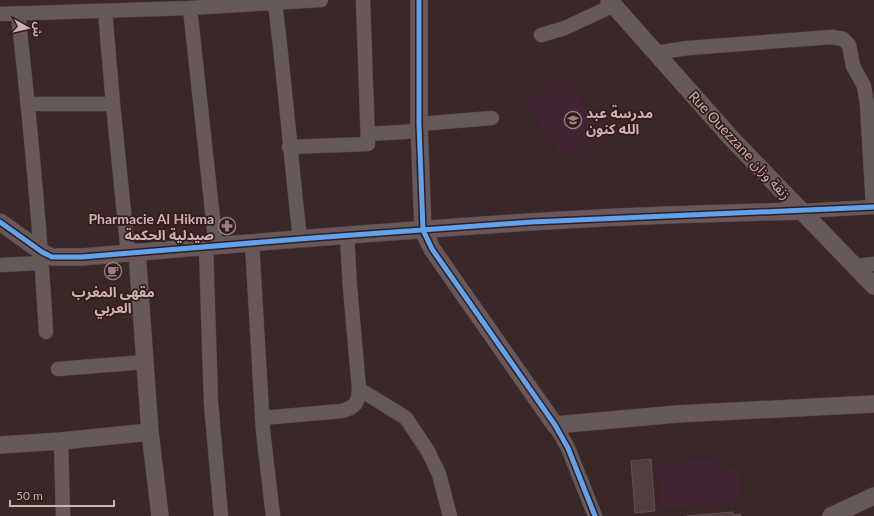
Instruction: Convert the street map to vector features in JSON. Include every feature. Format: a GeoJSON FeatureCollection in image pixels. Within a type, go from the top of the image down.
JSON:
{"type":"FeatureCollection","features":[{"type":"Feature","properties":{"kind":"street"},"geometry":{"type":"LineString","coordinates":[[0,14],[190,8],[321,0]]}},
{"type":"Feature","properties":{"kind":"street"},"geometry":{"type":"LineString","coordinates":[[289,147],[366,145],[369,142],[363,0]]}},
{"type":"Feature","properties":{"kind":"street"},"geometry":{"type":"LineString","coordinates":[[419,0],[419,127],[423,230],[432,249],[555,425],[568,448],[594,516]]}},
{"type":"Feature","properties":{"kind":"street"},"geometry":{"type":"LineString","coordinates":[[275,3],[283,72],[289,147],[300,239]]}},
{"type":"Feature","properties":{"kind":"street"},"geometry":{"type":"LineString","coordinates":[[541,35],[565,28],[612,3]]}},
{"type":"Feature","properties":{"kind":"street","name":"Rue Ouezzane زنقة وزان"},"geometry":{"type":"LineString","coordinates":[[612,3],[732,140],[802,210],[874,286]]}},
{"type":"Feature","properties":{"kind":"street"},"geometry":{"type":"LineString","coordinates":[[190,8],[211,247],[211,403],[221,516]]}},
{"type":"Feature","properties":{"kind":"street"},"geometry":{"type":"LineString","coordinates":[[106,11],[113,104],[145,362],[150,432],[160,516]]}},
{"type":"Feature","properties":{"kind":"street"},"geometry":{"type":"LineString","coordinates":[[18,14],[29,104],[42,257],[46,332]]}},
{"type":"Feature","properties":{"kind":"street"},"geometry":{"type":"LineString","coordinates":[[0,266],[42,257],[82,257],[300,239],[584,219],[874,207],[865,92],[861,80],[853,66],[849,45],[843,39],[832,37],[655,52]]}},
{"type":"Feature","properties":{"kind":"street"},"geometry":{"type":"LineString","coordinates":[[29,104],[113,104]]}},
{"type":"Feature","properties":{"kind":"street"},"geometry":{"type":"LineString","coordinates":[[369,134],[492,118]]}},
{"type":"Feature","properties":{"kind":"street"},"geometry":{"type":"LineString","coordinates":[[0,222],[42,257]]}},
{"type":"Feature","properties":{"kind":"street"},"geometry":{"type":"LineString","coordinates":[[262,418],[342,411],[352,408],[356,404],[359,389],[347,236]]}},
{"type":"Feature","properties":{"kind":"street"},"geometry":{"type":"LineString","coordinates":[[252,243],[262,418],[273,516]]}},
{"type":"Feature","properties":{"kind":"street"},"geometry":{"type":"LineString","coordinates":[[855,266],[874,264]]}},
{"type":"Feature","properties":{"kind":"street"},"geometry":{"type":"LineString","coordinates":[[58,369],[145,362]]}},
{"type":"Feature","properties":{"kind":"street"},"geometry":{"type":"LineString","coordinates":[[359,389],[406,418],[428,451],[439,474],[450,516]]}},
{"type":"Feature","properties":{"kind":"street"},"geometry":{"type":"LineString","coordinates":[[555,425],[684,414],[874,404]]}},
{"type":"Feature","properties":{"kind":"street"},"geometry":{"type":"LineString","coordinates":[[0,445],[61,441],[150,432]]}},
{"type":"Feature","properties":{"kind":"street"},"geometry":{"type":"LineString","coordinates":[[61,441],[63,516]]}},
{"type":"Feature","properties":{"kind":"street"},"geometry":{"type":"LineString","coordinates":[[831,516],[874,496]]}},
{"type":"Feature","properties":{"kind":"shaded area"},"geometry":{"type":"Polygon","coordinates":[[[563,75],[604,133],[565,161],[524,103],[563,75]]]}},
{"type":"Feature","properties":{"kind":"shaded area"},"geometry":{"type":"Polygon","coordinates":[[[717,459],[718,470],[740,468],[742,503],[660,509],[657,463],[717,459]]]}},
{"type":"Feature","properties":{"kind":"building"},"geometry":{"type":"Polygon","coordinates":[[[651,459],[655,511],[635,513],[631,461],[651,459]]]}},
{"type":"Feature","properties":{"kind":"building"},"geometry":{"type":"Polygon","coordinates":[[[733,512],[734,515],[740,514],[741,516],[687,516],[733,512]]]}},
{"type":"Feature","properties":{"kind":"cycle path"},"geometry":{"type":"LineString","coordinates":[[419,0],[419,124],[423,230],[432,249],[555,425],[568,448],[595,516]]}},
{"type":"Feature","properties":{"kind":"cycle path"},"geometry":{"type":"LineString","coordinates":[[0,222],[42,252],[52,257],[82,257],[531,222],[874,207]]}},
{"type":"Feature","properties":{"kind":"place","name":"مدرسة عبد الله كنون"},"geometry":{"type":"Point","coordinates":[573,120]}},
{"type":"Feature","properties":{"kind":"place","name":"Pharmacie Al Hikma صيدلية الحكمة"},"geometry":{"type":"Point","coordinates":[227,226]}},
{"type":"Feature","properties":{"kind":"place","name":"مقهى المغرب العربي"},"geometry":{"type":"Point","coordinates":[113,271]}}]}
